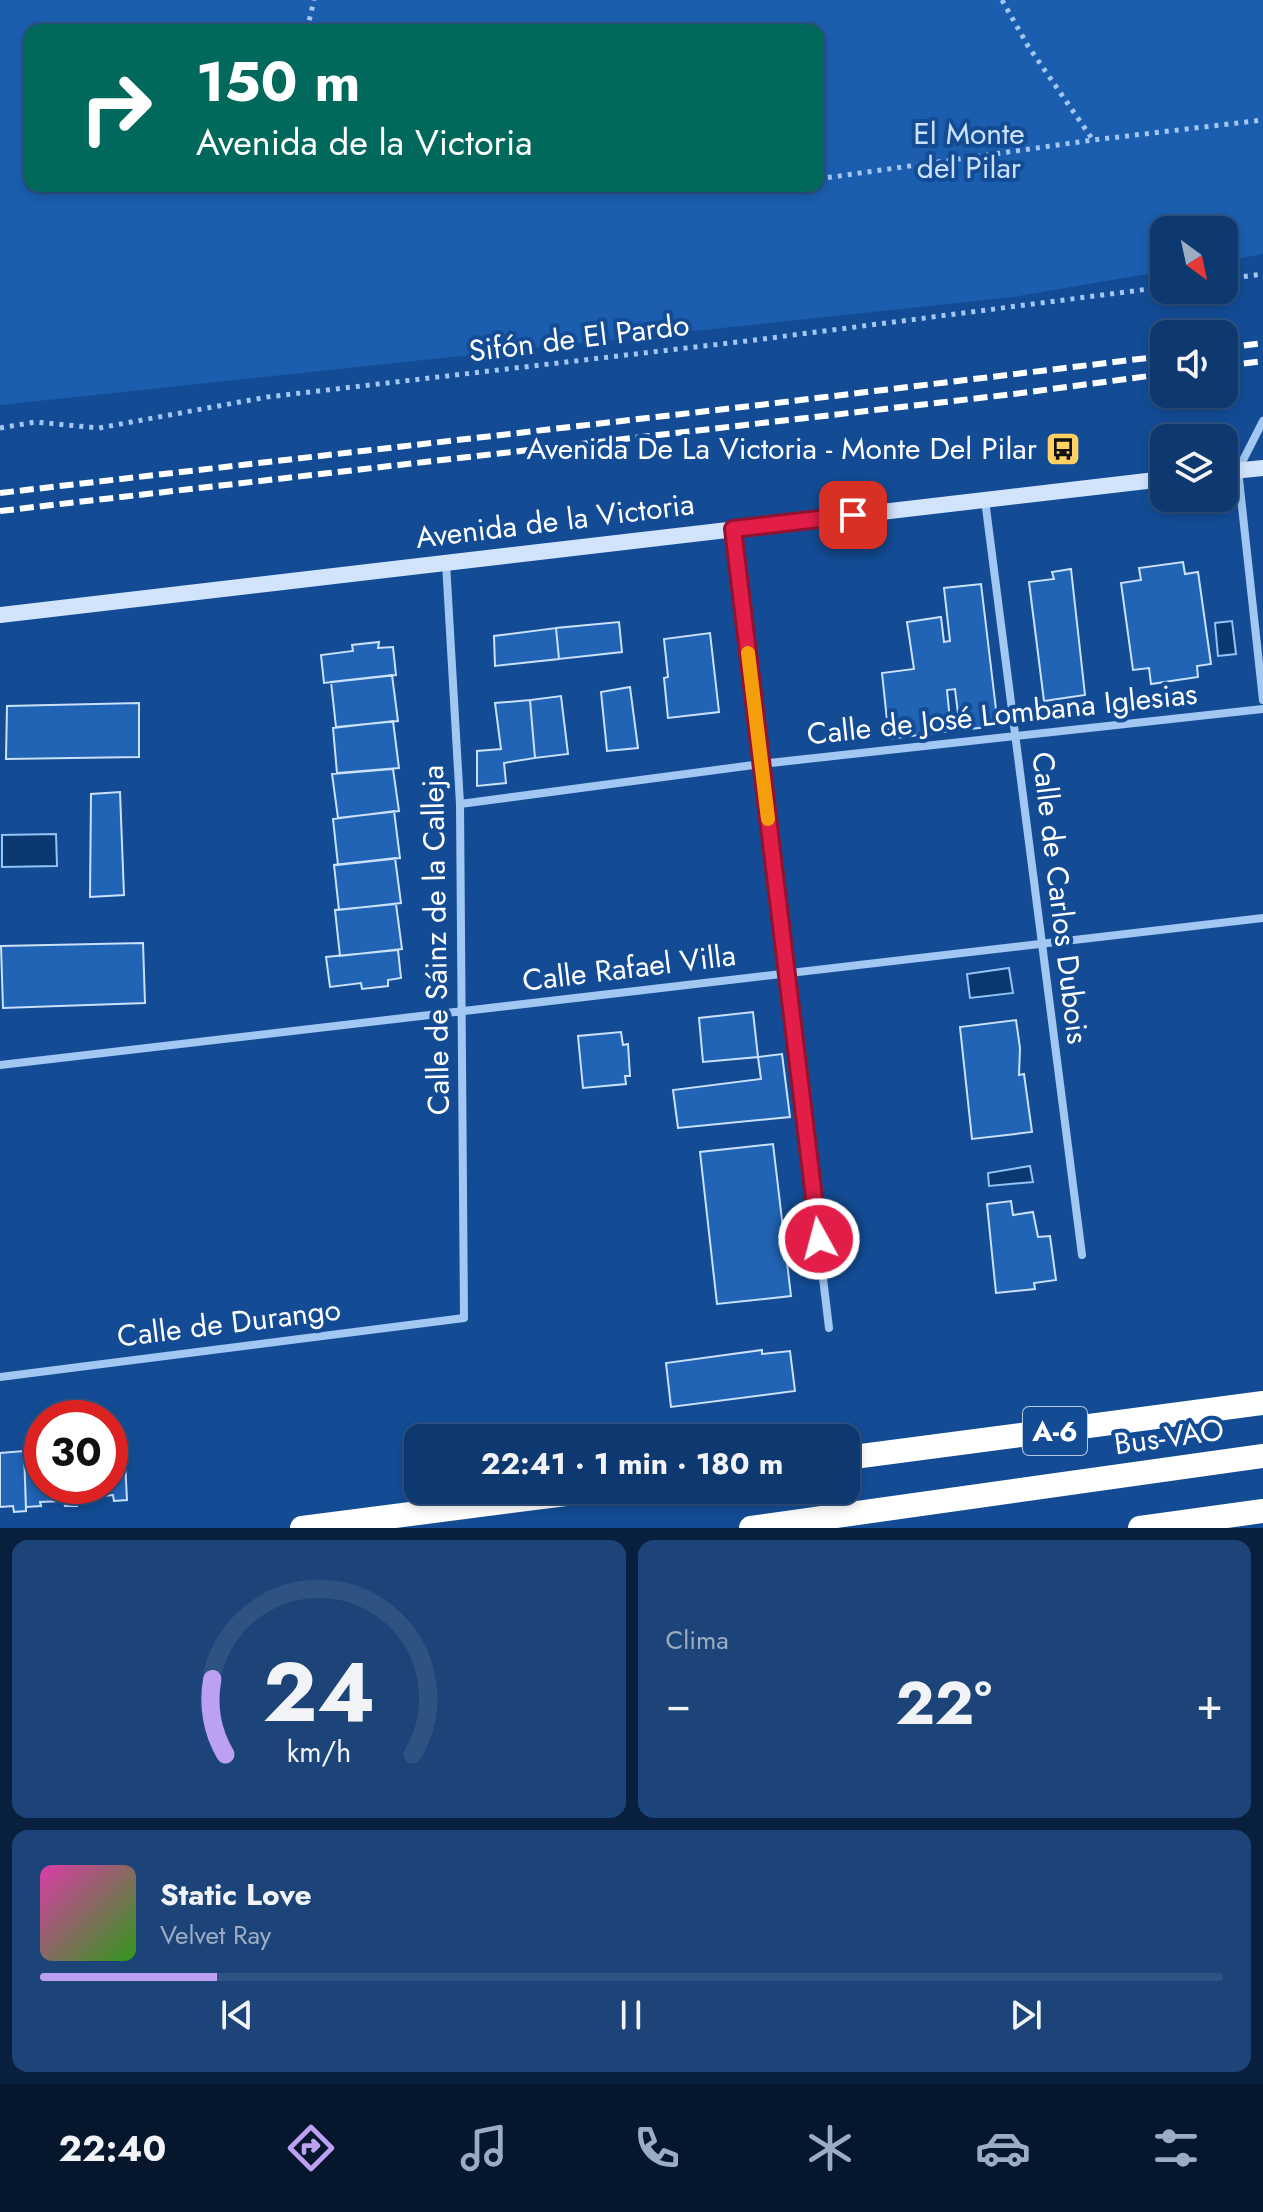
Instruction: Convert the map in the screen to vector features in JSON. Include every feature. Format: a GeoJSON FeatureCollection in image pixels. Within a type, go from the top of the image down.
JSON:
{"type":"FeatureCollection","features":[{"type":"Feature","properties":{"kind":"highway","name":"A-6"},"geometry":{"type":"LineString","coordinates":[[860,1456],[1263,1403]]}},
{"type":"Feature","properties":{"kind":"highway","name":"Bus-VAO"},"geometry":{"type":"LineString","coordinates":[[751,1528],[1263,1456]]}},
{"type":"Feature","properties":{"kind":"highway"},"geometry":{"type":"LineString","coordinates":[[302,1528],[488,1504]]}},
{"type":"Feature","properties":{"kind":"highway"},"geometry":{"type":"LineString","coordinates":[[1140,1528],[1263,1511]]}},
{"type":"Feature","properties":{"kind":"street"},"geometry":{"type":"LineString","coordinates":[[1238,460],[1263,421]]}},
{"type":"Feature","properties":{"kind":"street"},"geometry":{"type":"LineString","coordinates":[[1238,470],[1263,468]]}},
{"type":"Feature","properties":{"kind":"street","name":"Avenida de la Victoria"},"geometry":{"type":"LineString","coordinates":[[0,615],[1150,481]]}},
{"type":"Feature","properties":{"kind":"street","name":"Calle de Carlos Dubois"},"geometry":{"type":"LineString","coordinates":[[985,500],[1082,1255]]}},
{"type":"Feature","properties":{"kind":"street"},"geometry":{"type":"LineString","coordinates":[[1237,512],[1263,700]]}},
{"type":"Feature","properties":{"kind":"street"},"geometry":{"type":"LineString","coordinates":[[733,529],[829,1328]]}},
{"type":"Feature","properties":{"kind":"street","name":"Calle de Sáinz de la Calleja"},"geometry":{"type":"LineString","coordinates":[[446,562],[460,804],[464,1318]]}},
{"type":"Feature","properties":{"kind":"street","name":"Calle de José Lombana Iglesias"},"geometry":{"type":"LineString","coordinates":[[460,804],[761,764],[1263,709]]}},
{"type":"Feature","properties":{"kind":"street","name":"Calle Rafael Villa"},"geometry":{"type":"LineString","coordinates":[[0,1065],[1263,918]]}},
{"type":"Feature","properties":{"kind":"street","name":"Calle de Durango"},"geometry":{"type":"LineString","coordinates":[[0,1377],[464,1318]]}},
{"type":"Feature","properties":{"kind":"path"},"geometry":{"type":"LineString","coordinates":[[308,24],[314,0]]}},
{"type":"Feature","properties":{"kind":"path"},"geometry":{"type":"LineString","coordinates":[[1002,0],[1028,46],[1093,140]]}},
{"type":"Feature","properties":{"kind":"path"},"geometry":{"type":"LineString","coordinates":[[824,178],[1093,140],[1263,120]]}},
{"type":"Feature","properties":{"kind":"path"},"geometry":{"type":"LineString","coordinates":[[1238,277],[1263,274]]}},
{"type":"Feature","properties":{"kind":"path","name":"Sifón de El Pardo"},"geometry":{"type":"LineString","coordinates":[[0,428],[35,422],[99,428],[267,397],[755,340],[1150,289]]}},
{"type":"Feature","properties":{"kind":"green space","name":"El Monte del Pilar"},"geometry":{"type":"Polygon","coordinates":[[[0,0],[1263,0],[1263,254],[1238,258],[1238,216],[1150,216],[1150,273],[1013,297],[0,405],[0,0]]]}},
{"type":"Feature","properties":{"kind":"shaded area"},"geometry":{"type":"Polygon","coordinates":[[[1232,621],[1236,654],[1218,656],[1215,623],[1232,621]]]}},
{"type":"Feature","properties":{"kind":"shaded area"},"geometry":{"type":"Polygon","coordinates":[[[56,834],[57,866],[2,867],[2,835],[56,834]]]}},
{"type":"Feature","properties":{"kind":"shaded area"},"geometry":{"type":"Polygon","coordinates":[[[1009,968],[1013,993],[970,998],[967,974],[1009,968]]]}},
{"type":"Feature","properties":{"kind":"shaded area"},"geometry":{"type":"Polygon","coordinates":[[[1030,1166],[1033,1182],[989,1186],[988,1173],[1030,1166]]]}},
{"type":"Feature","properties":{"kind":"building"},"geometry":{"type":"Polygon","coordinates":[[[1183,562],[1185,574],[1198,572],[1211,664],[1197,666],[1198,677],[1151,684],[1149,668],[1133,670],[1121,583],[1141,580],[1139,568],[1183,562]]]}},
{"type":"Feature","properties":{"kind":"building"},"geometry":{"type":"Polygon","coordinates":[[[1071,569],[1085,695],[1044,701],[1029,582],[1054,579],[1052,572],[1071,569]]]}},
{"type":"Feature","properties":{"kind":"building"},"geometry":{"type":"Polygon","coordinates":[[[981,584],[998,726],[960,730],[955,689],[947,690],[951,731],[889,739],[882,673],[914,669],[907,622],[941,617],[944,642],[950,641],[944,588],[981,584]]]}},
{"type":"Feature","properties":{"kind":"building"},"geometry":{"type":"Polygon","coordinates":[[[619,622],[622,652],[559,659],[556,628],[619,622]]]}},
{"type":"Feature","properties":{"kind":"building"},"geometry":{"type":"Polygon","coordinates":[[[556,628],[559,659],[495,666],[494,636],[556,628]]]}},
{"type":"Feature","properties":{"kind":"building"},"geometry":{"type":"Polygon","coordinates":[[[710,633],[719,712],[668,718],[664,639],[710,633]]]}},
{"type":"Feature","properties":{"kind":"building"},"geometry":{"type":"Polygon","coordinates":[[[379,642],[378,648],[393,647],[396,675],[324,683],[321,655],[353,651],[352,645],[379,642]]]}},
{"type":"Feature","properties":{"kind":"building"},"geometry":{"type":"Polygon","coordinates":[[[392,675],[398,721],[336,727],[331,682],[392,675]]]}},
{"type":"Feature","properties":{"kind":"building"},"geometry":{"type":"Polygon","coordinates":[[[630,687],[638,748],[607,751],[601,692],[630,687]]]}},
{"type":"Feature","properties":{"kind":"building"},"geometry":{"type":"Polygon","coordinates":[[[561,696],[568,754],[535,758],[530,700],[561,696]]]}},
{"type":"Feature","properties":{"kind":"building"},"geometry":{"type":"Polygon","coordinates":[[[530,700],[535,758],[504,763],[506,783],[477,786],[477,751],[501,749],[495,703],[530,700]]]}},
{"type":"Feature","properties":{"kind":"building"},"geometry":{"type":"Polygon","coordinates":[[[139,703],[139,757],[6,759],[7,706],[139,703]]]}},
{"type":"Feature","properties":{"kind":"building"},"geometry":{"type":"Polygon","coordinates":[[[393,721],[399,768],[337,773],[333,728],[393,721]]]}},
{"type":"Feature","properties":{"kind":"building"},"geometry":{"type":"Polygon","coordinates":[[[393,769],[399,811],[338,818],[332,774],[393,769]]]}},
{"type":"Feature","properties":{"kind":"building"},"geometry":{"type":"Polygon","coordinates":[[[120,792],[124,895],[90,897],[91,794],[120,792]]]}},
{"type":"Feature","properties":{"kind":"building"},"geometry":{"type":"Polygon","coordinates":[[[394,811],[400,858],[338,865],[333,819],[394,811]]]}},
{"type":"Feature","properties":{"kind":"building"},"geometry":{"type":"Polygon","coordinates":[[[395,858],[401,903],[339,910],[334,865],[395,858]]]}},
{"type":"Feature","properties":{"kind":"building"},"geometry":{"type":"Polygon","coordinates":[[[396,904],[402,949],[340,956],[335,910],[396,904]]]}},
{"type":"Feature","properties":{"kind":"building"},"geometry":{"type":"Polygon","coordinates":[[[143,943],[145,1003],[3,1008],[1,946],[143,943]]]}},
{"type":"Feature","properties":{"kind":"building"},"geometry":{"type":"Polygon","coordinates":[[[398,950],[401,978],[388,980],[388,986],[362,989],[361,983],[330,987],[326,957],[398,950]]]}},
{"type":"Feature","properties":{"kind":"building"},"geometry":{"type":"Polygon","coordinates":[[[753,1012],[758,1057],[703,1062],[699,1018],[753,1012]]]}},
{"type":"Feature","properties":{"kind":"building"},"geometry":{"type":"Polygon","coordinates":[[[1016,1020],[1020,1048],[1019,1075],[1024,1074],[1032,1132],[972,1139],[960,1027],[1016,1020]]]}},
{"type":"Feature","properties":{"kind":"building"},"geometry":{"type":"Polygon","coordinates":[[[621,1032],[623,1045],[628,1044],[630,1076],[625,1076],[626,1084],[583,1088],[578,1036],[621,1032]]]}},
{"type":"Feature","properties":{"kind":"building"},"geometry":{"type":"Polygon","coordinates":[[[782,1054],[790,1117],[678,1128],[673,1090],[761,1079],[758,1057],[782,1054]]]}},
{"type":"Feature","properties":{"kind":"building"},"geometry":{"type":"Polygon","coordinates":[[[773,1144],[791,1296],[717,1304],[700,1152],[773,1144]]]}},
{"type":"Feature","properties":{"kind":"building"},"geometry":{"type":"Polygon","coordinates":[[[1011,1201],[1013,1215],[1033,1212],[1038,1237],[1050,1236],[1056,1280],[1034,1283],[1035,1289],[996,1293],[987,1204],[1011,1201]]]}},
{"type":"Feature","properties":{"kind":"building"},"geometry":{"type":"Polygon","coordinates":[[[762,1350],[762,1354],[790,1351],[795,1391],[671,1407],[666,1363],[762,1350]]]}},
{"type":"Feature","properties":{"kind":"building"},"geometry":{"type":"Polygon","coordinates":[[[24,1451],[26,1511],[14,1512],[13,1506],[0,1507],[0,1453],[24,1451]]]}},
{"type":"Feature","properties":{"kind":"railway"},"geometry":{"type":"LineString","coordinates":[[1238,346],[1263,343]]}},
{"type":"Feature","properties":{"kind":"railway"},"geometry":{"type":"LineString","coordinates":[[0,493],[1150,358]]}},
{"type":"Feature","properties":{"kind":"railway"},"geometry":{"type":"LineString","coordinates":[[1238,364],[1263,361]]}},
{"type":"Feature","properties":{"kind":"railway"},"geometry":{"type":"LineString","coordinates":[[0,511],[1150,376]]}},
{"type":"Feature","properties":{"kind":"slow traffic"},"geometry":{"type":"LineString","coordinates":[[748,653],[768,819]]}},
{"type":"Feature","properties":{"kind":"place","name":"Avenida De La Victoria - Monte Del Pilar"},"geometry":{"type":"Point","coordinates":[1063,449]}},
{"type":"Feature","properties":{"kind":"route"},"geometry":{"type":"LineString","coordinates":[[819,1239],[733,529],[853,515]]}}]}
